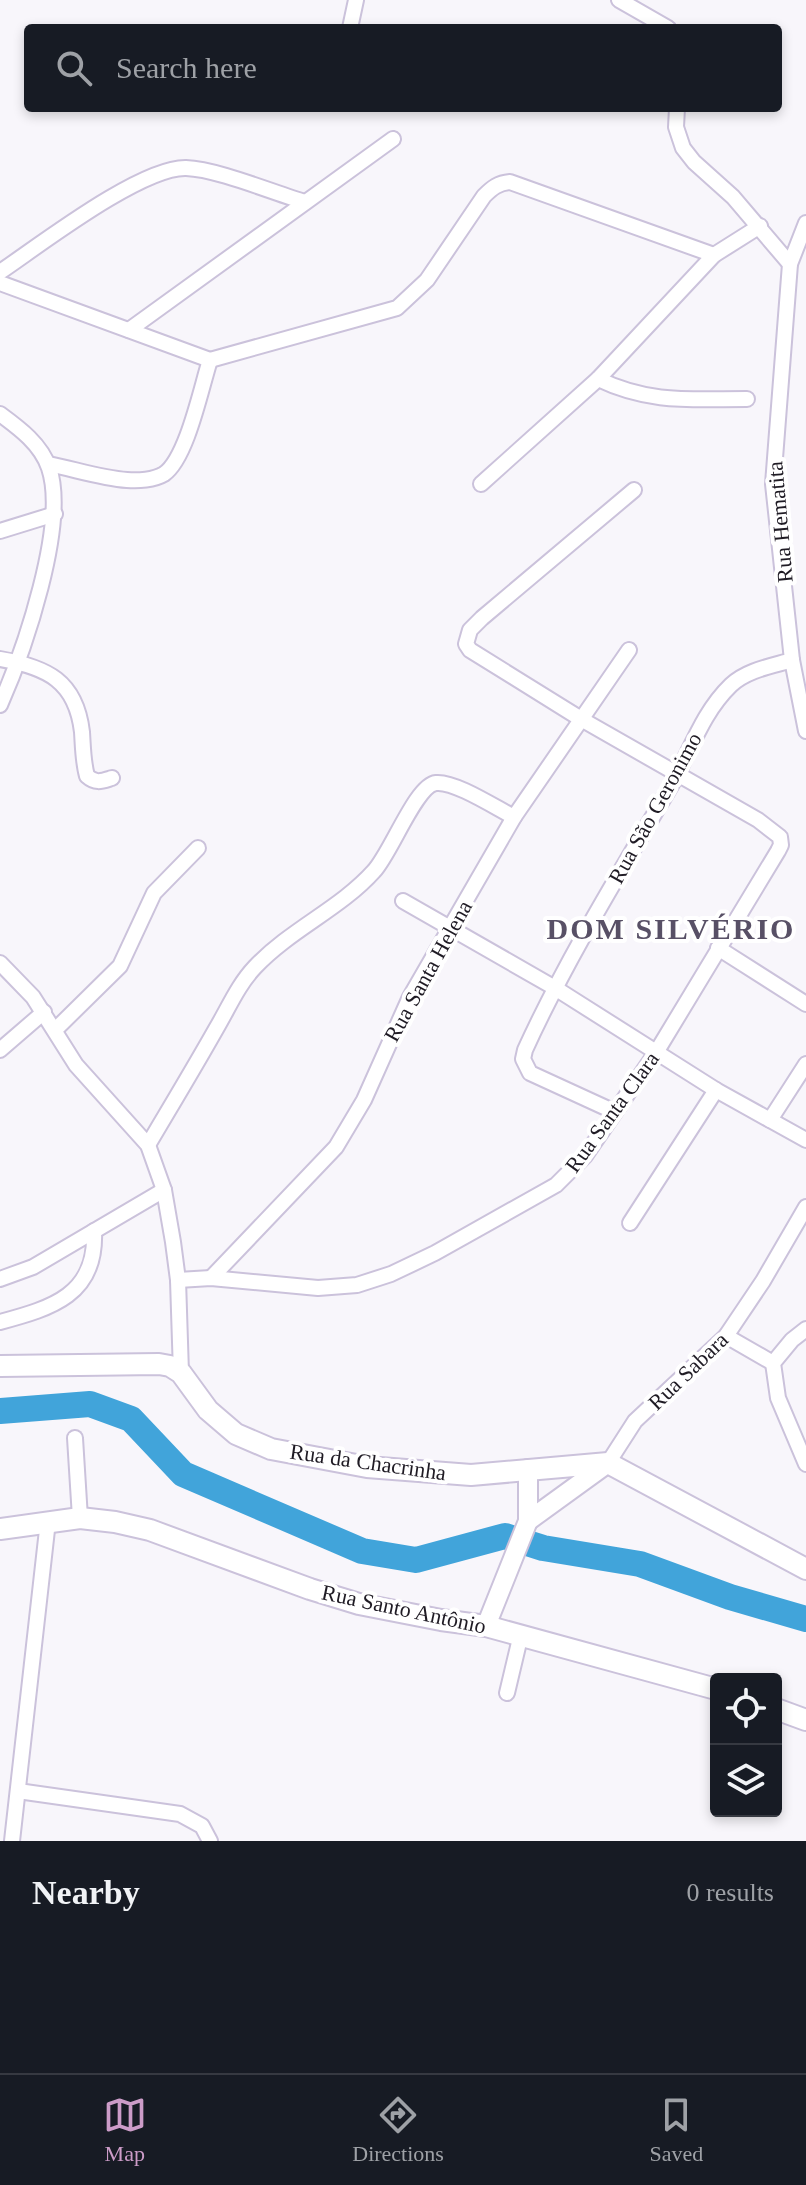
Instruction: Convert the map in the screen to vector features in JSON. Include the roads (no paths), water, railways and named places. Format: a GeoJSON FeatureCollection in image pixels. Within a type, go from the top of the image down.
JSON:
{"type":"FeatureCollection","features":[{"type":"Feature","properties":{"kind":"main road"},"geometry":{"type":"LineString","coordinates":[[0,1366],[159,1364],[181,1373]]}},
{"type":"Feature","properties":{"kind":"main road","name":"Rua da Chacrinha"},"geometry":{"type":"LineString","coordinates":[[181,1373],[208,1410],[236,1434],[271,1449],[367,1467],[471,1475],[528,1469]]}},
{"type":"Feature","properties":{"kind":"main road"},"geometry":{"type":"LineString","coordinates":[[528,1469],[608,1463],[806,1569]]}},
{"type":"Feature","properties":{"kind":"main road","name":"Rua Santo Antônio"},"geometry":{"type":"LineString","coordinates":[[0,1529],[80,1518],[115,1522],[150,1530],[359,1604],[521,1634],[710,1687]]}},
{"type":"Feature","properties":{"kind":"main road"},"geometry":{"type":"LineString","coordinates":[[782,1711],[806,1720]]}},
{"type":"Feature","properties":{"kind":"street"},"geometry":{"type":"LineString","coordinates":[[351,24],[356,0]]}},
{"type":"Feature","properties":{"kind":"street"},"geometry":{"type":"LineString","coordinates":[[619,0],[661,24]]}},
{"type":"Feature","properties":{"kind":"street"},"geometry":{"type":"LineString","coordinates":[[677,112],[676,127],[683,148],[760,226],[790,264]]}},
{"type":"Feature","properties":{"kind":"street"},"geometry":{"type":"LineString","coordinates":[[129,330],[393,139]]}},
{"type":"Feature","properties":{"kind":"street"},"geometry":{"type":"LineString","coordinates":[[0,272],[125,189],[159,173],[186,168],[305,202]]}},
{"type":"Feature","properties":{"kind":"street"},"geometry":{"type":"LineString","coordinates":[[0,283],[210,360],[397,308],[427,280],[484,196],[503,183],[510,182],[714,255]]}},
{"type":"Feature","properties":{"kind":"street","name":"Rua Hematita"},"geometry":{"type":"LineString","coordinates":[[806,223],[790,264],[773,484],[792,660],[806,731]]}},
{"type":"Feature","properties":{"kind":"street"},"geometry":{"type":"LineString","coordinates":[[481,484],[598,379],[714,255],[760,226]]}},
{"type":"Feature","properties":{"kind":"street"},"geometry":{"type":"LineString","coordinates":[[48,464],[128,480],[150,479],[164,474],[177,460],[186,442],[210,360]]}},
{"type":"Feature","properties":{"kind":"street"},"geometry":{"type":"LineString","coordinates":[[598,379],[643,397],[747,399]]}},
{"type":"Feature","properties":{"kind":"street"},"geometry":{"type":"LineString","coordinates":[[0,414],[28,435],[48,464],[55,493],[55,514],[36,601],[19,662],[0,705]]}},
{"type":"Feature","properties":{"kind":"street"},"geometry":{"type":"LineString","coordinates":[[634,490],[482,618],[466,638],[466,644],[470,650],[581,719],[678,773]]}},
{"type":"Feature","properties":{"kind":"street"},"geometry":{"type":"LineString","coordinates":[[0,531],[55,514]]}},
{"type":"Feature","properties":{"kind":"street","name":"Rua Santa Helena"},"geometry":{"type":"LineString","coordinates":[[211,1278],[336,1147],[364,1100],[410,997],[514,817],[629,650]]}},
{"type":"Feature","properties":{"kind":"street"},"geometry":{"type":"LineString","coordinates":[[0,659],[19,662],[57,679],[68,688],[77,706],[87,776],[101,782],[112,778]]}},
{"type":"Feature","properties":{"kind":"street","name":"Rua São Geronimo"},"geometry":{"type":"LineString","coordinates":[[615,1112],[530,1073],[523,1059],[531,1036],[555,988],[678,773],[701,724],[718,699],[734,682],[753,671],[792,660]]}},
{"type":"Feature","properties":{"kind":"street","name":"Rua Santa Clara"},"geometry":{"type":"LineString","coordinates":[[178,1280],[211,1278],[318,1288],[357,1285],[391,1274],[499,1219],[556,1185],[585,1156],[657,1051],[781,845],[780,837],[758,820],[678,773]]}},
{"type":"Feature","properties":{"kind":"street"},"geometry":{"type":"LineString","coordinates":[[148,1145],[234,994],[254,968],[281,943],[346,896],[374,871],[425,787],[436,783],[450,785],[514,817]]}},
{"type":"Feature","properties":{"kind":"street"},"geometry":{"type":"LineString","coordinates":[[55,1030],[120,966],[154,893],[198,848]]}},
{"type":"Feature","properties":{"kind":"street"},"geometry":{"type":"LineString","coordinates":[[403,901],[555,988],[716,1090],[806,1140]]}},
{"type":"Feature","properties":{"kind":"street"},"geometry":{"type":"LineString","coordinates":[[718,948],[806,1004]]}},
{"type":"Feature","properties":{"kind":"street"},"geometry":{"type":"LineString","coordinates":[[0,963],[44,1012],[76,1065],[148,1145],[164,1190],[178,1280],[181,1373]]}},
{"type":"Feature","properties":{"kind":"street"},"geometry":{"type":"LineString","coordinates":[[0,1050],[44,1012]]}},
{"type":"Feature","properties":{"kind":"street"},"geometry":{"type":"LineString","coordinates":[[770,1120],[806,1064]]}},
{"type":"Feature","properties":{"kind":"street"},"geometry":{"type":"LineString","coordinates":[[630,1223],[716,1090]]}},
{"type":"Feature","properties":{"kind":"street"},"geometry":{"type":"LineString","coordinates":[[0,1279],[33,1267],[164,1190]]}},
{"type":"Feature","properties":{"kind":"street","name":"Rua Sabara"},"geometry":{"type":"LineString","coordinates":[[608,1463],[635,1421],[726,1336],[763,1281],[806,1207]]}},
{"type":"Feature","properties":{"kind":"street"},"geometry":{"type":"LineString","coordinates":[[0,1322],[33,1313],[68,1298],[85,1276],[95,1248],[94,1231]]}},
{"type":"Feature","properties":{"kind":"street"},"geometry":{"type":"LineString","coordinates":[[806,1329],[773,1363],[778,1398],[806,1464]]}},
{"type":"Feature","properties":{"kind":"street"},"geometry":{"type":"LineString","coordinates":[[726,1336],[773,1363]]}},
{"type":"Feature","properties":{"kind":"street"},"geometry":{"type":"LineString","coordinates":[[75,1438],[80,1518]]}},
{"type":"Feature","properties":{"kind":"street"},"geometry":{"type":"LineString","coordinates":[[526,1525],[608,1463]]}},
{"type":"Feature","properties":{"kind":"street"},"geometry":{"type":"LineString","coordinates":[[486,1626],[526,1525],[528,1469]]}},
{"type":"Feature","properties":{"kind":"street"},"geometry":{"type":"LineString","coordinates":[[12,1841],[48,1521]]}},
{"type":"Feature","properties":{"kind":"street"},"geometry":{"type":"LineString","coordinates":[[507,1693],[521,1634]]}},
{"type":"Feature","properties":{"kind":"street"},"geometry":{"type":"LineString","coordinates":[[18,1791],[180,1814],[202,1826],[210,1841]]}},
{"type":"Feature","properties":{"kind":"waterway"},"geometry":{"type":"LineString","coordinates":[[0,1411],[90,1404],[131,1419],[183,1474],[362,1551],[416,1560],[505,1536],[543,1548],[640,1564],[730,1597],[806,1619]]}},
{"type":"Feature","properties":{"kind":"district","name":"DOM SILVÉRIO"},"geometry":{"type":"Point","coordinates":[671,928]}}]}
